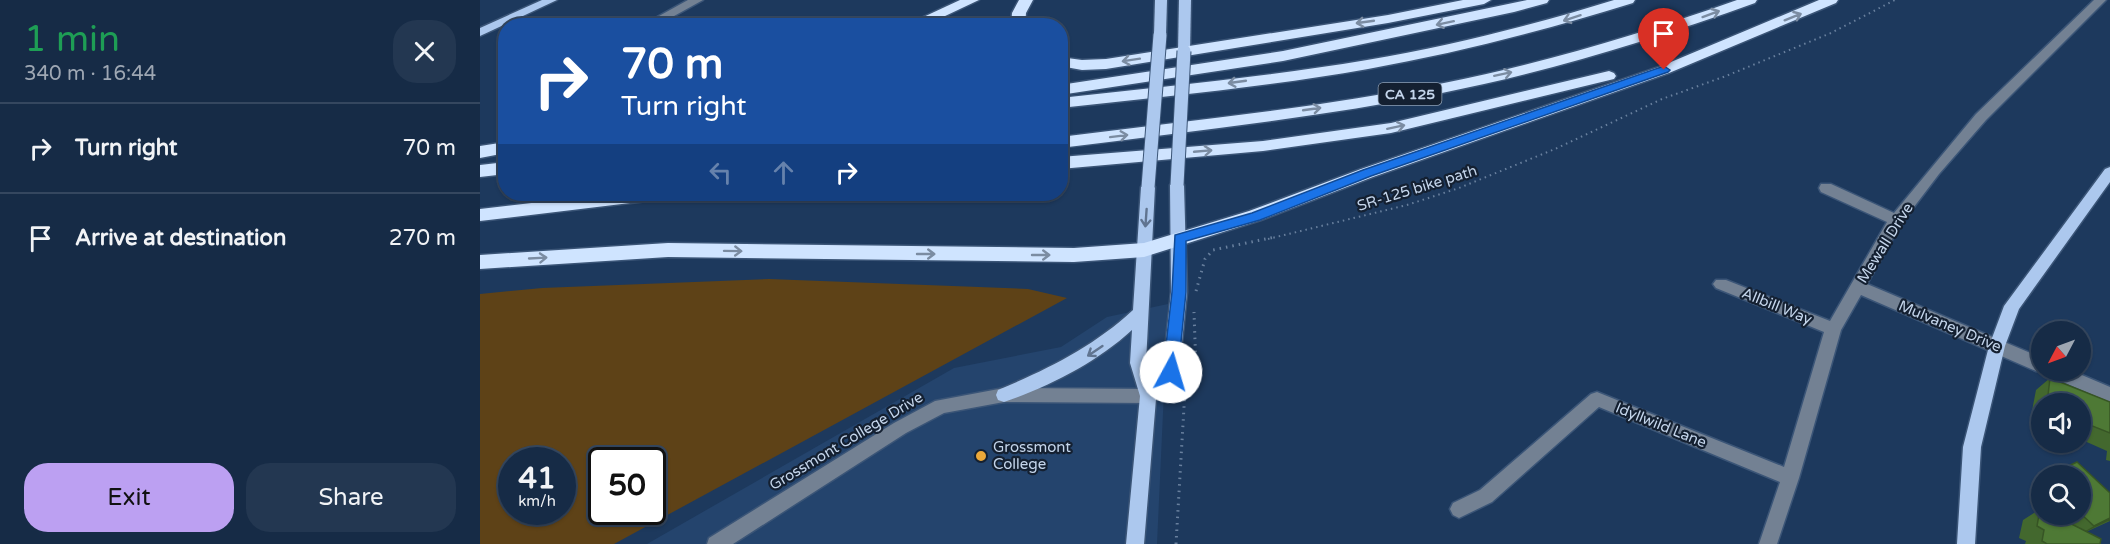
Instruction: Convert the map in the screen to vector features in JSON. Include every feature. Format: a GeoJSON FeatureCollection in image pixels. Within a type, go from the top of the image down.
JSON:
{"type":"FeatureCollection","features":[{"type":"Feature","properties":{"kind":"highway"},"geometry":{"type":"LineString","coordinates":[[930,18],[972,0]]}},
{"type":"Feature","properties":{"kind":"highway"},"geometry":{"type":"LineString","coordinates":[[1019,18],[1026,0]]}},
{"type":"Feature","properties":{"kind":"highway"},"geometry":{"type":"LineString","coordinates":[[1068,62],[1082,65],[1106,64],[1484,0]]}},
{"type":"Feature","properties":{"kind":"highway"},"geometry":{"type":"LineString","coordinates":[[1068,89],[1283,56],[1515,8],[1542,0]]}},
{"type":"Feature","properties":{"kind":"highway","name":"CA 125"},"geometry":{"type":"LineString","coordinates":[[1068,102],[1210,86],[1412,56],[1561,21],[1628,0]]}},
{"type":"Feature","properties":{"kind":"highway","name":"CA 125"},"geometry":{"type":"LineString","coordinates":[[1068,142],[1399,96],[1553,63],[1670,30],[1750,0]]}},
{"type":"Feature","properties":{"kind":"highway"},"geometry":{"type":"LineString","coordinates":[[480,262],[668,250],[1063,255],[1144,250],[1256,216],[1367,173],[1664,70],[1832,0]]}},
{"type":"Feature","properties":{"kind":"highway"},"geometry":{"type":"LineString","coordinates":[[1068,161],[1263,146],[1391,128],[1557,90],[1720,47]]}},
{"type":"Feature","properties":{"kind":"highway"},"geometry":{"type":"LineString","coordinates":[[480,152],[498,149]]}},
{"type":"Feature","properties":{"kind":"highway"},"geometry":{"type":"LineString","coordinates":[[480,171],[498,169]]}},
{"type":"Feature","properties":{"kind":"highway"},"geometry":{"type":"LineString","coordinates":[[480,215],[597,201]]}},
{"type":"Feature","properties":{"kind":"main road"},"geometry":{"type":"LineString","coordinates":[[511,18],[551,0]]}},
{"type":"Feature","properties":{"kind":"main road"},"geometry":{"type":"LineString","coordinates":[[1135,544],[1148,396],[1138,363],[1140,313],[1161,0]]}},
{"type":"Feature","properties":{"kind":"main road"},"geometry":{"type":"LineString","coordinates":[[1148,396],[1171,372],[1179,292],[1177,185],[1185,0]]}},
{"type":"Feature","properties":{"kind":"main road"},"geometry":{"type":"LineString","coordinates":[[480,32],[498,24]]}},
{"type":"Feature","properties":{"kind":"main road"},"geometry":{"type":"LineString","coordinates":[[1966,544],[1972,447],[1997,346],[2012,306],[2110,172]]}},
{"type":"Feature","properties":{"kind":"main road"},"geometry":{"type":"LineString","coordinates":[[1004,395],[1093,353],[1140,313]]}},
{"type":"Feature","properties":{"kind":"street"},"geometry":{"type":"LineString","coordinates":[[662,18],[697,0]]}},
{"type":"Feature","properties":{"kind":"street","name":"Mewall Drive"},"geometry":{"type":"LineString","coordinates":[[1768,544],[1790,478],[1833,329],[1896,220],[1934,171],[1981,117],[2100,0]]}},
{"type":"Feature","properties":{"kind":"street"},"geometry":{"type":"LineString","coordinates":[[1826,188],[1896,220]]}},
{"type":"Feature","properties":{"kind":"street","name":"Allbill Way"},"geometry":{"type":"LineString","coordinates":[[1721,284],[1833,329]]}},
{"type":"Feature","properties":{"kind":"street","name":"Mulvaney Drive"},"geometry":{"type":"LineString","coordinates":[[1857,287],[2031,361]]}},
{"type":"Feature","properties":{"kind":"street"},"geometry":{"type":"LineString","coordinates":[[2079,381],[2110,394]]}},
{"type":"Feature","properties":{"kind":"street","name":"Grossmont College Drive"},"geometry":{"type":"LineString","coordinates":[[716,544],[900,428],[941,406],[1004,395],[1148,396]]}},
{"type":"Feature","properties":{"kind":"street","name":"Idyllwild Lane"},"geometry":{"type":"LineString","coordinates":[[1459,509],[1486,496],[1597,399],[1790,478]]}},
{"type":"Feature","properties":{"kind":"path","name":"SR-125 bike path"},"geometry":{"type":"LineString","coordinates":[[1196,293],[1205,259],[1213,250],[1353,219],[1459,188],[1555,149],[1662,99],[1726,76],[1831,33],[1895,0]]}},
{"type":"Feature","properties":{"kind":"path"},"geometry":{"type":"LineString","coordinates":[[1176,544],[1185,390],[1196,370],[1194,302]]}},
{"type":"Feature","properties":{"kind":"shaded area"},"geometry":{"type":"Polygon","coordinates":[[[769,279],[1028,289],[1067,298],[666,516],[666,447],[588,447],[588,525],[649,525],[614,544],[480,544],[480,294],[542,288],[769,279]]]}},
{"type":"Feature","properties":{"kind":"shaded area","name":"Grossmont College"},"geometry":{"type":"Polygon","coordinates":[[[1168,304],[1157,544],[647,544],[954,368],[1061,347],[1107,317],[1168,304]]]}},
{"type":"Feature","properties":{"kind":"building"},"geometry":{"type":"Polygon","coordinates":[[[2050,381],[2058,381],[2088,393],[2048,393],[2050,381]]]}},
{"type":"Feature","properties":{"kind":"building"},"geometry":{"type":"Polygon","coordinates":[[[2091,394],[2110,402],[2110,433],[2091,425],[2091,394]]]}},
{"type":"Feature","properties":{"kind":"building"},"geometry":{"type":"Polygon","coordinates":[[[2091,475],[2110,493],[2110,518],[2094,526],[2091,523],[2091,475]]]}},
{"type":"Feature","properties":{"kind":"building"},"geometry":{"type":"Polygon","coordinates":[[[2074,525],[2101,539],[2100,544],[2047,544],[2042,541],[2044,530],[2037,526],[2074,525]]]}},
{"type":"Feature","properties":{"kind":"place","name":"Grossmont College"},"geometry":{"type":"Point","coordinates":[981,456]}},
{"type":"Feature","properties":{"kind":"route"},"geometry":{"type":"LineString","coordinates":[[1171,372],[1179,292],[1179,238],[1256,216],[1367,173],[1664,70]]}}]}
